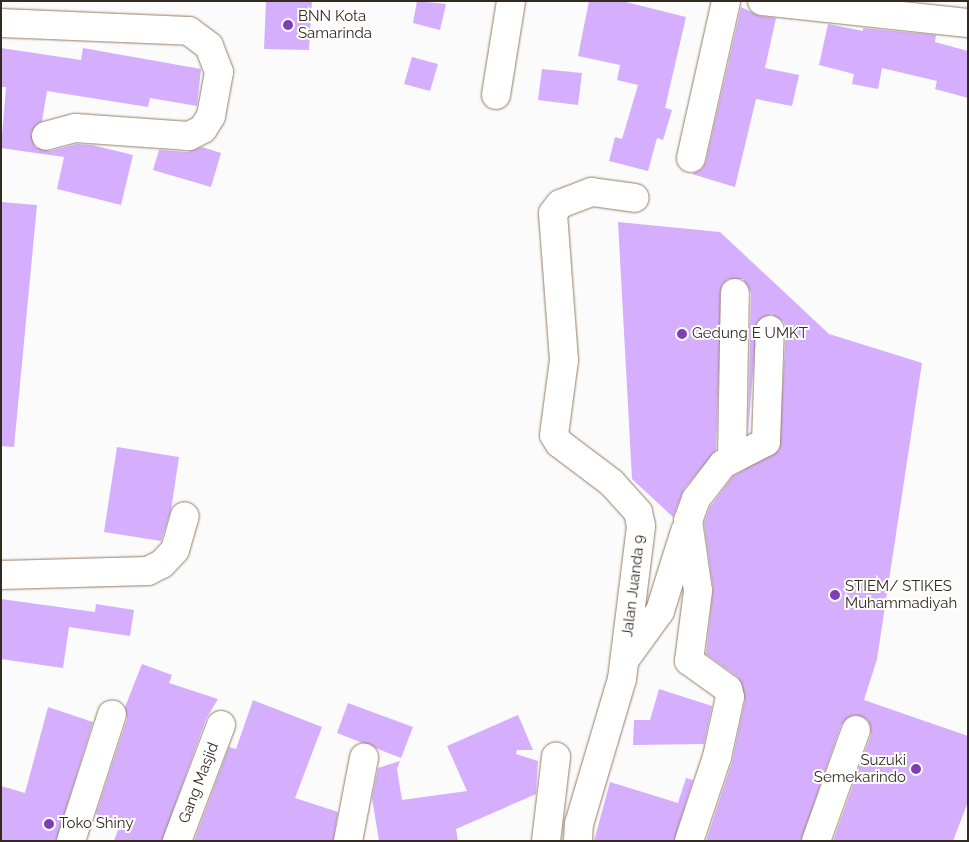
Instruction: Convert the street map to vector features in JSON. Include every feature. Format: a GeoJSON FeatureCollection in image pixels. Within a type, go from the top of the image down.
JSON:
{"type":"FeatureCollection","features":[{"type":"Feature","properties":{"kind":"street"},"geometry":{"type":"LineString","coordinates":[[496,95],[511,1]]}},
{"type":"Feature","properties":{"kind":"street"},"geometry":{"type":"LineString","coordinates":[[691,158],[726,1]]}},
{"type":"Feature","properties":{"kind":"street"},"geometry":{"type":"LineString","coordinates":[[762,1],[938,11],[968,23]]}},
{"type":"Feature","properties":{"kind":"street"},"geometry":{"type":"LineString","coordinates":[[1,23],[190,31],[210,46],[219,72],[211,116],[203,129],[189,136],[76,128],[46,136]]}},
{"type":"Feature","properties":{"kind":"street","name":"Jalan Juanda 9"},"geometry":{"type":"LineString","coordinates":[[578,841],[579,824],[625,659],[636,593],[641,518],[612,483],[559,443],[554,435],[564,360],[553,213],[560,204],[592,192],[635,198]]}},
{"type":"Feature","properties":{"kind":"street"},"geometry":{"type":"LineString","coordinates":[[732,457],[734,293]]}},
{"type":"Feature","properties":{"kind":"street"},"geometry":{"type":"LineString","coordinates":[[625,659],[660,611],[673,579],[688,520],[696,499],[732,457],[757,448],[769,436],[770,330]]}},
{"type":"Feature","properties":{"kind":"street"},"geometry":{"type":"LineString","coordinates":[[1,575],[148,571],[162,564],[175,550],[185,516]]}},
{"type":"Feature","properties":{"kind":"street"},"geometry":{"type":"LineString","coordinates":[[688,520],[698,590],[689,661],[728,689],[730,697],[717,758],[689,841]]}},
{"type":"Feature","properties":{"kind":"street"},"geometry":{"type":"LineString","coordinates":[[71,841],[112,714]]}},
{"type":"Feature","properties":{"kind":"street","name":"Gang Masjid"},"geometry":{"type":"LineString","coordinates":[[177,841],[221,725]]}},
{"type":"Feature","properties":{"kind":"street"},"geometry":{"type":"LineString","coordinates":[[816,841],[856,730]]}},
{"type":"Feature","properties":{"kind":"street"},"geometry":{"type":"LineString","coordinates":[[546,841],[556,757]]}},
{"type":"Feature","properties":{"kind":"street"},"geometry":{"type":"LineString","coordinates":[[348,841],[364,758]]}},
{"type":"Feature","properties":{"kind":"building","name":"BNN Kota Samarinda"},"geometry":{"type":"Polygon","coordinates":[[[266,1],[312,1],[309,50],[264,49],[266,1]]]}},
{"type":"Feature","properties":{"kind":"building"},"geometry":{"type":"Polygon","coordinates":[[[417,1],[446,4],[440,30],[413,23],[417,1]]]}},
{"type":"Feature","properties":{"kind":"building"},"geometry":{"type":"Polygon","coordinates":[[[589,1],[622,1],[686,17],[665,108],[672,110],[663,140],[657,138],[648,171],[609,161],[615,137],[622,139],[638,85],[617,80],[620,65],[578,56],[589,1]]]}},
{"type":"Feature","properties":{"kind":"building"},"geometry":{"type":"Polygon","coordinates":[[[741,7],[760,16],[776,18],[765,68],[799,75],[792,106],[756,99],[735,187],[692,174],[702,169],[706,161],[741,7]]]}},
{"type":"Feature","properties":{"kind":"building"},"geometry":{"type":"Polygon","coordinates":[[[828,24],[863,31],[863,28],[936,35],[935,42],[968,51],[968,98],[935,89],[937,81],[882,68],[878,89],[852,84],[854,74],[819,65],[828,24]]]}},
{"type":"Feature","properties":{"kind":"building"},"geometry":{"type":"Polygon","coordinates":[[[1,48],[81,60],[83,48],[201,69],[197,106],[150,98],[148,107],[47,91],[42,121],[31,133],[35,147],[50,151],[77,144],[92,145],[133,155],[121,205],[57,189],[64,157],[1,148],[6,87],[1,87],[1,48]]]}},
{"type":"Feature","properties":{"kind":"building"},"geometry":{"type":"Polygon","coordinates":[[[412,57],[438,64],[430,91],[404,84],[412,57]]]}},
{"type":"Feature","properties":{"kind":"building"},"geometry":{"type":"Polygon","coordinates":[[[542,69],[582,73],[578,105],[538,100],[542,69]]]}},
{"type":"Feature","properties":{"kind":"building"},"geometry":{"type":"Polygon","coordinates":[[[202,147],[221,153],[211,187],[153,170],[159,150],[188,152],[202,147]]]}},
{"type":"Feature","properties":{"kind":"building"},"geometry":{"type":"Polygon","coordinates":[[[1,202],[37,205],[14,447],[1,446],[1,202]]]}},
{"type":"Feature","properties":{"kind":"building"},"geometry":{"type":"Polygon","coordinates":[[[618,222],[720,232],[829,334],[922,363],[877,659],[864,700],[968,736],[968,802],[953,841],[833,841],[871,735],[868,720],[854,715],[841,725],[801,841],[706,841],[732,762],[745,700],[738,677],[706,654],[713,589],[704,523],[710,507],[733,476],[779,450],[786,330],[784,322],[771,314],[757,322],[748,434],[751,293],[743,279],[728,279],[722,285],[716,450],[684,489],[673,517],[632,479],[618,222]]]}},
{"type":"Feature","properties":{"kind":"building"},"geometry":{"type":"Polygon","coordinates":[[[117,447],[179,457],[171,510],[161,541],[104,532],[117,447]]]}},
{"type":"Feature","properties":{"kind":"building"},"geometry":{"type":"Polygon","coordinates":[[[1,599],[95,612],[96,604],[134,610],[130,636],[69,627],[63,668],[1,659],[1,599]]]}},
{"type":"Feature","properties":{"kind":"building"},"geometry":{"type":"Polygon","coordinates":[[[142,664],[172,675],[169,683],[218,699],[206,719],[162,841],[114,841],[120,824],[96,814],[127,719],[125,707],[142,664]]]}},
{"type":"Feature","properties":{"kind":"building"},"geometry":{"type":"Polygon","coordinates":[[[659,689],[712,706],[704,744],[633,745],[634,720],[650,720],[659,689]]]}},
{"type":"Feature","properties":{"kind":"building"},"geometry":{"type":"Polygon","coordinates":[[[253,700],[322,727],[295,798],[338,812],[333,841],[194,841],[229,747],[236,749],[253,700]]]}},
{"type":"Feature","properties":{"kind":"building"},"geometry":{"type":"Polygon","coordinates":[[[348,703],[413,727],[401,758],[337,733],[348,703]]]}},
{"type":"Feature","properties":{"kind":"building"},"geometry":{"type":"Polygon","coordinates":[[[48,707],[93,722],[56,841],[1,841],[1,786],[25,793],[48,707]]]}},
{"type":"Feature","properties":{"kind":"building"},"geometry":{"type":"Polygon","coordinates":[[[518,715],[533,750],[517,750],[516,754],[538,761],[536,794],[456,829],[458,841],[379,841],[372,798],[378,768],[400,761],[397,769],[402,800],[467,791],[447,746],[518,715]]]}},
{"type":"Feature","properties":{"kind":"building"},"geometry":{"type":"Polygon","coordinates":[[[686,778],[693,780],[674,841],[594,841],[610,782],[678,803],[686,778]]]}},
{"type":"Feature","properties":{"kind":"place","name":"BNN Kota Samarinda"},"geometry":{"type":"Point","coordinates":[288,25]}},
{"type":"Feature","properties":{"kind":"place","name":"Gedung E UMKT"},"geometry":{"type":"Point","coordinates":[682,334]}},
{"type":"Feature","properties":{"kind":"place","name":"STIEM/ STIKES Muhammadiyah"},"geometry":{"type":"Point","coordinates":[835,595]}},
{"type":"Feature","properties":{"kind":"place","name":"Suzuki Semekarindo"},"geometry":{"type":"Point","coordinates":[916,769]}},
{"type":"Feature","properties":{"kind":"place","name":"Toko Shiny"},"geometry":{"type":"Point","coordinates":[49,824]}}]}
